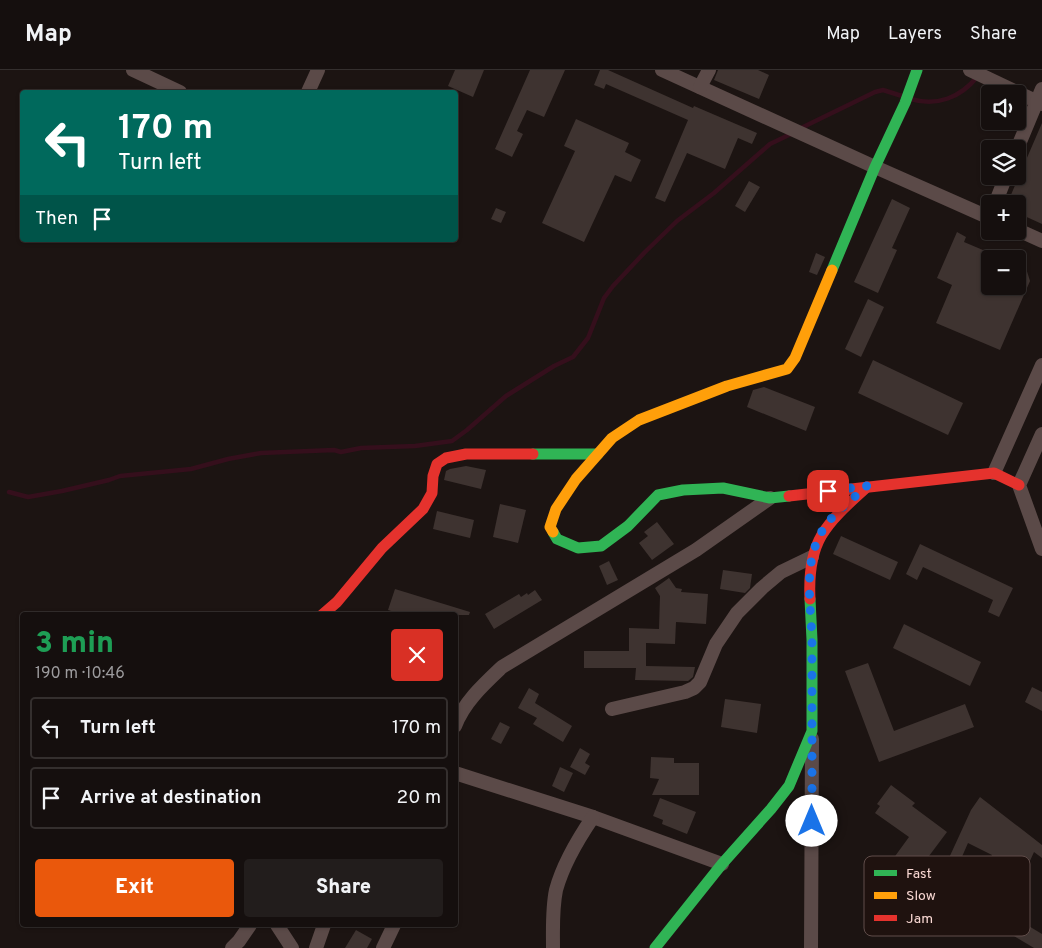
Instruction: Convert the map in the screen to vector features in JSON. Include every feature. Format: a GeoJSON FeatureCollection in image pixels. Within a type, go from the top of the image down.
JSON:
{"type":"FeatureCollection","features":[{"type":"Feature","properties":{"kind":"street"},"geometry":{"type":"LineString","coordinates":[[134,70],[176,90]]}},
{"type":"Feature","properties":{"kind":"street"},"geometry":{"type":"LineString","coordinates":[[309,90],[318,70]]}},
{"type":"Feature","properties":{"kind":"street"},"geometry":{"type":"LineString","coordinates":[[662,70],[874,167],[981,212]]}},
{"type":"Feature","properties":{"kind":"street"},"geometry":{"type":"LineString","coordinates":[[700,87],[709,70]]}},
{"type":"Feature","properties":{"kind":"street"},"geometry":{"type":"LineString","coordinates":[[918,70],[905,103],[874,167],[795,358],[788,369],[727,386],[639,420],[612,438],[576,479],[556,509],[550,527],[557,539],[578,548],[600,546],[628,526],[658,495],[683,490],[723,488],[770,498],[994,473],[1019,484]]}},
{"type":"Feature","properties":{"kind":"street"},"geometry":{"type":"LineString","coordinates":[[976,73],[1040,98],[1021,140]]}},
{"type":"Feature","properties":{"kind":"street"},"geometry":{"type":"LineString","coordinates":[[1026,234],[1042,241]]}},
{"type":"Feature","properties":{"kind":"street"},"geometry":{"type":"LineString","coordinates":[[994,473],[1042,365]]}},
{"type":"Feature","properties":{"kind":"street"},"geometry":{"type":"LineString","coordinates":[[1042,434],[1019,484],[1042,550]]}},
{"type":"Feature","properties":{"kind":"street"},"geometry":{"type":"LineString","coordinates":[[325,612],[382,548],[423,509],[432,493],[433,476],[437,464],[446,458],[466,454],[598,454]]}},
{"type":"Feature","properties":{"kind":"street"},"geometry":{"type":"LineString","coordinates":[[811,948],[812,640],[809,582],[812,557],[822,532],[838,513],[867,486]]}},
{"type":"Feature","properties":{"kind":"street"},"geometry":{"type":"LineString","coordinates":[[458,718],[481,687],[502,667],[696,550],[770,498]]}},
{"type":"Feature","properties":{"kind":"street"},"geometry":{"type":"LineString","coordinates":[[612,710],[685,692],[694,688],[700,682],[716,644],[737,613],[781,572],[812,557]]}},
{"type":"Feature","properties":{"kind":"street"},"geometry":{"type":"LineString","coordinates":[[655,948],[722,864],[789,786],[812,731]]}},
{"type":"Feature","properties":{"kind":"street"},"geometry":{"type":"LineString","coordinates":[[458,774],[593,818],[722,864]]}},
{"type":"Feature","properties":{"kind":"street"},"geometry":{"type":"LineString","coordinates":[[553,948],[556,890],[580,837],[593,818]]}},
{"type":"Feature","properties":{"kind":"street"},"geometry":{"type":"LineString","coordinates":[[232,948],[249,927]]}},
{"type":"Feature","properties":{"kind":"street"},"geometry":{"type":"LineString","coordinates":[[278,927],[292,948]]}},
{"type":"Feature","properties":{"kind":"street"},"geometry":{"type":"LineString","coordinates":[[316,948],[323,927]]}},
{"type":"Feature","properties":{"kind":"street"},"geometry":{"type":"LineString","coordinates":[[382,948],[393,927]]}},
{"type":"Feature","properties":{"kind":"building"},"geometry":{"type":"Polygon","coordinates":[[[455,70],[484,70],[473,97],[448,86],[455,70]]]}},
{"type":"Feature","properties":{"kind":"building"},"geometry":{"type":"Polygon","coordinates":[[[530,70],[565,70],[544,117],[527,110],[517,131],[523,134],[512,157],[495,149],[530,70]]]}},
{"type":"Feature","properties":{"kind":"building"},"geometry":{"type":"Polygon","coordinates":[[[600,70],[608,70],[693,108],[694,106],[757,133],[752,144],[738,138],[725,169],[687,153],[665,202],[655,198],[688,120],[606,84],[604,89],[594,85],[600,70]]]}},
{"type":"Feature","properties":{"kind":"building"},"geometry":{"type":"Polygon","coordinates":[[[718,70],[758,70],[769,75],[759,99],[714,80],[718,70]]]}},
{"type":"Feature","properties":{"kind":"building"},"geometry":{"type":"Polygon","coordinates":[[[576,119],[629,143],[625,152],[641,160],[631,182],[615,175],[584,242],[542,223],[575,151],[564,146],[576,119]]]}},
{"type":"Feature","properties":{"kind":"building"},"geometry":{"type":"Polygon","coordinates":[[[1042,123],[1042,224],[1026,217],[1026,195],[1011,195],[1015,185],[1026,185],[1026,160],[1042,123]]]}},
{"type":"Feature","properties":{"kind":"building"},"geometry":{"type":"Polygon","coordinates":[[[749,181],[760,187],[745,212],[735,206],[749,181]]]}},
{"type":"Feature","properties":{"kind":"building"},"geometry":{"type":"Polygon","coordinates":[[[892,199],[910,208],[892,248],[897,250],[878,293],[854,282],[892,199]]]}},
{"type":"Feature","properties":{"kind":"building"},"geometry":{"type":"Polygon","coordinates":[[[496,208],[506,212],[501,223],[491,219],[496,208]]]}},
{"type":"Feature","properties":{"kind":"building"},"geometry":{"type":"Polygon","coordinates":[[[957,232],[966,237],[964,242],[983,250],[981,250],[981,295],[1024,295],[1000,350],[936,323],[952,285],[937,278],[957,232]]]}},
{"type":"Feature","properties":{"kind":"building"},"geometry":{"type":"Polygon","coordinates":[[[816,253],[825,257],[817,275],[809,272],[816,253]]]}},
{"type":"Feature","properties":{"kind":"building"},"geometry":{"type":"Polygon","coordinates":[[[1026,268],[1030,281],[1026,290],[1026,268]]]}},
{"type":"Feature","properties":{"kind":"building"},"geometry":{"type":"Polygon","coordinates":[[[868,299],[884,307],[861,357],[845,349],[868,299]]]}},
{"type":"Feature","properties":{"kind":"building"},"geometry":{"type":"Polygon","coordinates":[[[873,360],[963,403],[948,435],[858,393],[873,360]]]}},
{"type":"Feature","properties":{"kind":"building"},"geometry":{"type":"Polygon","coordinates":[[[764,387],[815,407],[806,431],[747,407],[753,390],[764,387]]]}},
{"type":"Feature","properties":{"kind":"building"},"geometry":{"type":"Polygon","coordinates":[[[466,466],[486,470],[481,489],[444,480],[446,471],[466,466]]]}},
{"type":"Feature","properties":{"kind":"building"},"geometry":{"type":"Polygon","coordinates":[[[500,504],[526,510],[518,543],[493,537],[500,504]]]}},
{"type":"Feature","properties":{"kind":"building"},"geometry":{"type":"Polygon","coordinates":[[[437,511],[474,520],[470,538],[433,529],[437,511]]]}},
{"type":"Feature","properties":{"kind":"building"},"geometry":{"type":"Polygon","coordinates":[[[657,522],[674,544],[652,560],[639,543],[648,536],[644,532],[657,522]]]}},
{"type":"Feature","properties":{"kind":"building"},"geometry":{"type":"Polygon","coordinates":[[[841,536],[898,562],[890,580],[833,554],[841,536]]]}},
{"type":"Feature","properties":{"kind":"building"},"geometry":{"type":"Polygon","coordinates":[[[920,544],[1013,588],[999,617],[988,612],[993,600],[923,567],[917,580],[906,574],[920,544]]]}},
{"type":"Feature","properties":{"kind":"building"},"geometry":{"type":"Polygon","coordinates":[[[609,561],[618,580],[607,585],[599,566],[609,561]]]}},
{"type":"Feature","properties":{"kind":"building"},"geometry":{"type":"Polygon","coordinates":[[[723,570],[752,574],[750,588],[745,593],[720,589],[723,570]]]}},
{"type":"Feature","properties":{"kind":"building"},"geometry":{"type":"Polygon","coordinates":[[[669,578],[676,588],[682,589],[681,592],[708,594],[706,624],[676,622],[675,644],[646,643],[646,666],[695,667],[693,677],[688,681],[635,680],[636,668],[584,668],[584,651],[629,651],[629,628],[659,629],[660,596],[655,588],[669,578]]]}},
{"type":"Feature","properties":{"kind":"building"},"geometry":{"type":"Polygon","coordinates":[[[395,589],[470,612],[469,615],[458,615],[458,612],[394,612],[388,610],[395,589]]]}},
{"type":"Feature","properties":{"kind":"building"},"geometry":{"type":"Polygon","coordinates":[[[535,590],[542,600],[494,629],[485,614],[519,594],[521,597],[535,590]]]}},
{"type":"Feature","properties":{"kind":"building"},"geometry":{"type":"Polygon","coordinates":[[[904,624],[981,662],[970,686],[893,648],[904,624]]]}},
{"type":"Feature","properties":{"kind":"building"},"geometry":{"type":"Polygon","coordinates":[[[868,663],[894,731],[965,704],[974,727],[879,762],[845,671],[868,663]]]}},
{"type":"Feature","properties":{"kind":"building"},"geometry":{"type":"Polygon","coordinates":[[[1032,687],[1042,692],[1042,711],[1025,702],[1032,687]]]}},
{"type":"Feature","properties":{"kind":"building"},"geometry":{"type":"Polygon","coordinates":[[[529,688],[539,694],[535,703],[572,726],[563,742],[533,724],[537,718],[518,708],[529,688]]]}},
{"type":"Feature","properties":{"kind":"building"},"geometry":{"type":"Polygon","coordinates":[[[725,699],[761,704],[757,733],[721,727],[725,699]]]}},
{"type":"Feature","properties":{"kind":"building"},"geometry":{"type":"Polygon","coordinates":[[[500,722],[510,727],[501,744],[491,739],[500,722]]]}},
{"type":"Feature","properties":{"kind":"building"},"geometry":{"type":"Polygon","coordinates":[[[580,748],[590,754],[585,763],[590,766],[585,775],[570,767],[580,748]]]}},
{"type":"Feature","properties":{"kind":"building"},"geometry":{"type":"Polygon","coordinates":[[[651,757],[674,758],[674,763],[699,763],[699,795],[652,795],[659,779],[650,778],[651,757]]]}},
{"type":"Feature","properties":{"kind":"building"},"geometry":{"type":"Polygon","coordinates":[[[560,767],[573,773],[564,792],[552,786],[560,767]]]}},
{"type":"Feature","properties":{"kind":"building"},"geometry":{"type":"Polygon","coordinates":[[[891,785],[915,803],[912,806],[947,832],[929,856],[895,856],[909,837],[875,813],[880,806],[877,804],[891,785]]]}},
{"type":"Feature","properties":{"kind":"building"},"geometry":{"type":"Polygon","coordinates":[[[980,797],[1042,845],[1042,858],[1034,852],[1030,861],[1030,856],[992,856],[968,843],[962,856],[950,856],[971,810],[980,797]]]}},
{"type":"Feature","properties":{"kind":"building"},"geometry":{"type":"Polygon","coordinates":[[[660,798],[696,812],[687,834],[662,824],[663,820],[653,816],[660,798]]]}},
{"type":"Feature","properties":{"kind":"building"},"geometry":{"type":"Polygon","coordinates":[[[1030,927],[1042,934],[1042,948],[1034,948],[1014,936],[1030,936],[1030,927]]]}},
{"type":"Feature","properties":{"kind":"building"},"geometry":{"type":"Polygon","coordinates":[[[356,930],[372,939],[367,948],[345,948],[356,930]]]}},
{"type":"Feature","properties":{"kind":"waterway"},"geometry":{"type":"LineString","coordinates":[[911,99],[930,102],[939,101],[964,90],[977,77]]}},
{"type":"Feature","properties":{"kind":"waterway"},"geometry":{"type":"LineString","coordinates":[[799,129],[875,92],[883,90],[902,96]]}},
{"type":"Feature","properties":{"kind":"waterway"},"geometry":{"type":"LineString","coordinates":[[9,492],[28,497],[62,491],[120,476],[191,469],[228,459],[261,453],[334,450],[341,452],[361,448],[415,446],[452,441],[506,396],[554,366],[573,357],[588,338],[604,298],[645,252],[677,221],[714,193],[770,144],[793,133]]}},
{"type":"Feature","properties":{"kind":"traffic: fast"},"geometry":{"type":"LineString","coordinates":[[832,270],[875,167],[905,103],[917,70]]}},
{"type":"Feature","properties":{"kind":"traffic: fast"},"geometry":{"type":"LineString","coordinates":[[533,454],[598,454]]}},
{"type":"Feature","properties":{"kind":"traffic: fast"},"geometry":{"type":"LineString","coordinates":[[553,532],[557,539],[578,548],[601,546],[628,526],[658,495],[683,490],[723,488],[770,498],[789,496]]}},
{"type":"Feature","properties":{"kind":"traffic: fast"},"geometry":{"type":"LineString","coordinates":[[655,948],[722,864],[789,786],[812,731],[810,599]]}},
{"type":"Feature","properties":{"kind":"traffic: slow"},"geometry":{"type":"LineString","coordinates":[[553,532],[550,527],[556,509],[576,479],[612,438],[639,420],[727,386],[787,369],[795,358],[832,270]]}},
{"type":"Feature","properties":{"kind":"traffic: jam"},"geometry":{"type":"LineString","coordinates":[[325,612],[337,602],[382,548],[423,509],[432,493],[433,476],[437,464],[446,458],[466,454],[533,454]]}},
{"type":"Feature","properties":{"kind":"traffic: jam"},"geometry":{"type":"LineString","coordinates":[[789,496],[994,473],[1019,485]]}},
{"type":"Feature","properties":{"kind":"traffic: jam"},"geometry":{"type":"LineString","coordinates":[[810,599],[812,562],[822,535],[840,512],[867,487]]}},
{"type":"Feature","properties":{"kind":"route"},"geometry":{"type":"LineString","coordinates":[[812,821],[812,640],[809,582],[812,557],[822,532],[838,513],[867,486],[828,491]]}}]}
